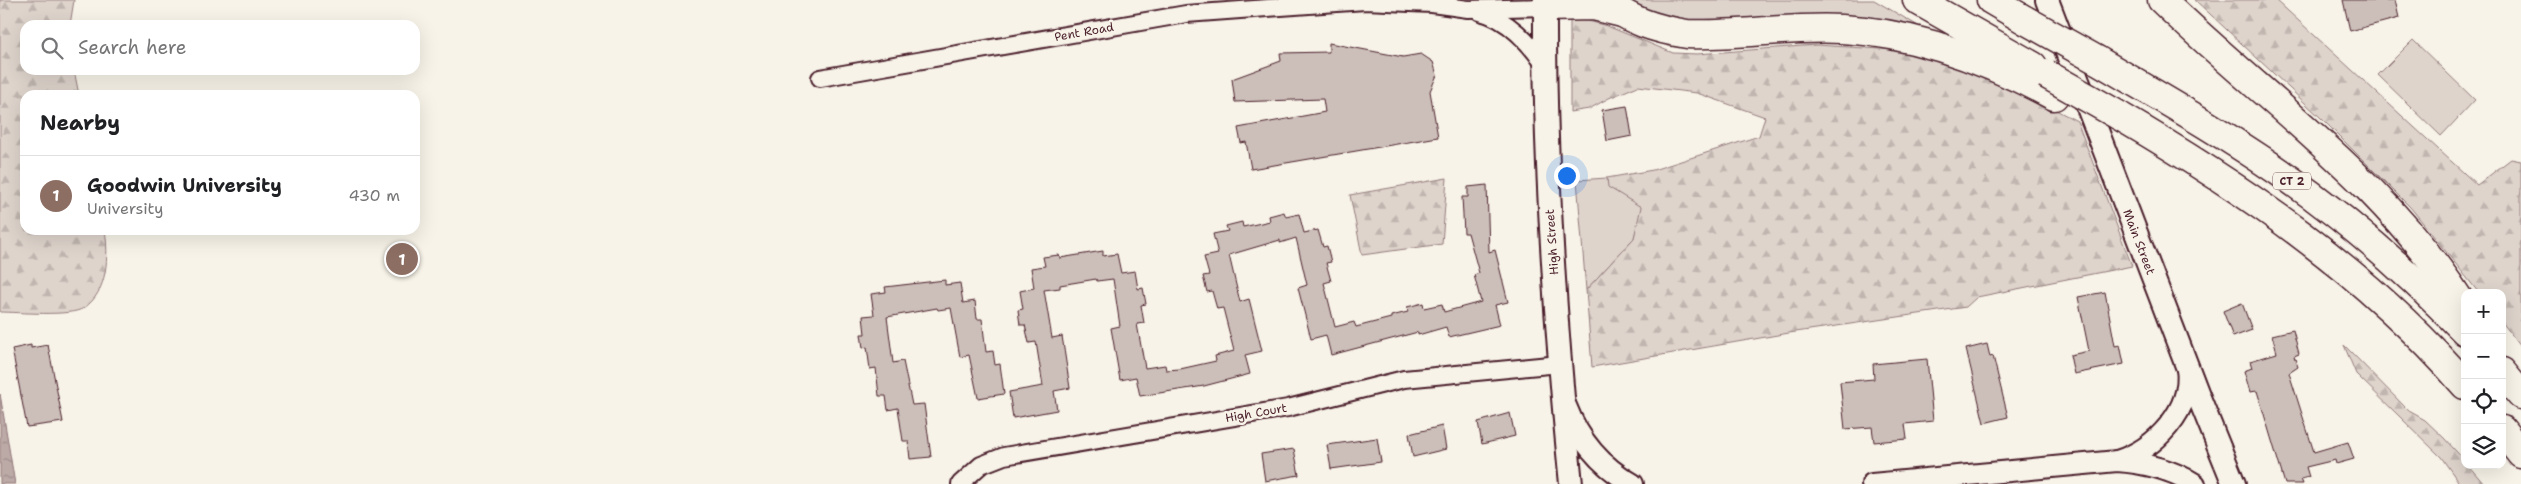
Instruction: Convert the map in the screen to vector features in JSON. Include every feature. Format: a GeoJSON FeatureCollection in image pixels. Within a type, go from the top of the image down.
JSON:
{"type":"FeatureCollection","features":[{"type":"Feature","properties":{"kind":"highway"},"geometry":{"type":"LineString","coordinates":[[1917,0],[2050,85],[2128,124],[2245,193],[2323,250],[2403,320],[2461,381]]}},
{"type":"Feature","properties":{"kind":"highway","name":"CT 2"},"geometry":{"type":"LineString","coordinates":[[1991,0],[2097,60],[2221,134],[2294,182],[2376,247],[2461,327]]}},
{"type":"Feature","properties":{"kind":"highway"},"geometry":{"type":"LineString","coordinates":[[2162,0],[2349,169],[2423,250],[2461,304]]}},
{"type":"Feature","properties":{"kind":"highway"},"geometry":{"type":"LineString","coordinates":[[1545,4],[1614,6],[1653,27],[1686,34],[1826,28],[1878,33],[1972,57],[2011,73],[2050,85]]}},
{"type":"Feature","properties":{"kind":"highway"},"geometry":{"type":"LineString","coordinates":[[2506,377],[2521,395]]}},
{"type":"Feature","properties":{"kind":"highway"},"geometry":{"type":"LineString","coordinates":[[2506,435],[2521,454]]}},
{"type":"Feature","properties":{"kind":"main road","name":"Main Street"},"geometry":{"type":"LineString","coordinates":[[2047,0],[2185,363],[2234,484]]}},
{"type":"Feature","properties":{"kind":"main road","name":"High Street"},"geometry":{"type":"LineString","coordinates":[[1545,4],[1548,179],[1560,364],[1571,484]]}},
{"type":"Feature","properties":{"kind":"street","name":"Pent Road"},"geometry":{"type":"LineString","coordinates":[[820,78],[1177,16],[1372,0]]}},
{"type":"Feature","properties":{"kind":"street","name":"Pent Road"},"geometry":{"type":"LineString","coordinates":[[1350,2],[1416,3],[1468,9],[1545,4]]}},
{"type":"Feature","properties":{"kind":"street","name":"Pent Road"},"geometry":{"type":"LineString","coordinates":[[1468,9],[1491,16],[1513,30],[1529,45],[1545,66]]}},
{"type":"Feature","properties":{"kind":"street"},"geometry":{"type":"LineString","coordinates":[[2117,461],[2149,444],[2171,422],[2186,393],[2188,375],[2185,363]]}},
{"type":"Feature","properties":{"kind":"street","name":"High Court"},"geometry":{"type":"LineString","coordinates":[[960,484],[981,465],[1004,456],[1288,408],[1404,379],[1560,364]]}},
{"type":"Feature","properties":{"kind":"street"},"geometry":{"type":"LineString","coordinates":[[1563,395],[1571,419],[1590,449],[1614,473],[1633,484]]}},
{"type":"Feature","properties":{"kind":"street"},"geometry":{"type":"LineString","coordinates":[[1872,484],[2117,461],[2158,467],[2180,475],[2195,484]]}},
{"type":"Feature","properties":{"kind":"green space"},"geometry":{"type":"Polygon","coordinates":[[[0,0],[74,0],[71,20],[20,20],[20,75],[75,75],[78,90],[20,90],[20,235],[106,235],[107,250],[105,272],[98,293],[84,308],[77,311],[56,313],[0,312],[0,0]]]}},
{"type":"Feature","properties":{"kind":"green space"},"geometry":{"type":"Polygon","coordinates":[[[1629,0],[1874,0],[1932,34],[1859,21],[1815,16],[1719,21],[1695,20],[1672,17],[1650,11],[1629,0]]]}},
{"type":"Feature","properties":{"kind":"green space"},"geometry":{"type":"Polygon","coordinates":[[[2195,0],[2276,0],[2477,185],[2511,159],[2521,161],[2521,347],[2506,327],[2506,289],[2476,289],[2411,208],[2321,118],[2195,0]]]}},
{"type":"Feature","properties":{"kind":"green space"},"geometry":{"type":"Polygon","coordinates":[[[1570,16],[1607,26],[1673,53],[1697,54],[1816,45],[1913,51],[1985,73],[2077,121],[2132,266],[1977,297],[1966,307],[1789,333],[1592,367],[1586,290],[1634,238],[1641,207],[1608,187],[1607,178],[1653,170],[1759,136],[1765,117],[1697,93],[1638,86],[1589,109],[1570,112],[1570,16]]]}},
{"type":"Feature","properties":{"kind":"green space"},"geometry":{"type":"Polygon","coordinates":[[[2413,40],[2475,100],[2441,136],[2378,75],[2413,40]]]}},
{"type":"Feature","properties":{"kind":"green space"},"geometry":{"type":"Polygon","coordinates":[[[1447,178],[1442,244],[1362,255],[1350,195],[1447,178]]]}},
{"type":"Feature","properties":{"kind":"green space"},"geometry":{"type":"Polygon","coordinates":[[[1607,178],[1609,187],[1642,207],[1634,238],[1586,290],[1577,180],[1607,178]]]}},
{"type":"Feature","properties":{"kind":"green space"},"geometry":{"type":"Polygon","coordinates":[[[2344,345],[2409,411],[2425,420],[2444,438],[2461,457],[2461,469],[2471,469],[2484,484],[2460,484],[2441,457],[2356,374],[2344,345]]]}},
{"type":"Feature","properties":{"kind":"water"},"geometry":{"type":"Polygon","coordinates":[[[0,394],[15,484],[0,484],[0,394]]]}},
{"type":"Feature","properties":{"kind":"building"},"geometry":{"type":"Polygon","coordinates":[[[2343,0],[2395,0],[2399,18],[2350,31],[2343,0]]]}},
{"type":"Feature","properties":{"kind":"building"},"geometry":{"type":"Polygon","coordinates":[[[1329,43],[1403,57],[1421,54],[1433,62],[1437,75],[1430,91],[1438,137],[1251,169],[1246,142],[1241,143],[1238,128],[1325,112],[1323,99],[1235,102],[1232,79],[1281,61],[1280,53],[1329,52],[1329,43]]]}},
{"type":"Feature","properties":{"kind":"building"},"geometry":{"type":"Polygon","coordinates":[[[1627,106],[1632,136],[1607,141],[1602,110],[1627,106]]]}},
{"type":"Feature","properties":{"kind":"building"},"geometry":{"type":"Polygon","coordinates":[[[1487,185],[1489,252],[1495,250],[1508,302],[1495,305],[1500,325],[1449,337],[1446,327],[1418,335],[1418,332],[1331,355],[1326,335],[1311,339],[1298,288],[1307,285],[1296,238],[1280,243],[1280,240],[1229,255],[1240,302],[1249,299],[1262,351],[1245,355],[1250,374],[1204,386],[1140,396],[1136,377],[1120,380],[1111,328],[1120,326],[1113,279],[1097,281],[1096,279],[1060,285],[1060,288],[1044,290],[1052,338],[1062,336],[1070,388],[1054,391],[1057,410],[1013,418],[1009,392],[1043,386],[1036,342],[1029,343],[1025,325],[1020,325],[1018,310],[1023,309],[1020,291],[1034,288],[1031,268],[1045,266],[1043,257],[1059,255],[1060,258],[1103,251],[1103,256],[1117,254],[1121,273],[1135,271],[1138,289],[1143,288],[1146,304],[1141,305],[1144,323],[1137,324],[1145,368],[1165,365],[1166,370],[1180,369],[1216,361],[1215,356],[1234,351],[1223,308],[1217,309],[1212,291],[1207,292],[1203,276],[1209,275],[1204,257],[1218,254],[1213,234],[1228,231],[1226,226],[1242,222],[1243,227],[1270,221],[1269,216],[1284,212],[1286,217],[1299,214],[1304,233],[1318,230],[1323,247],[1327,246],[1331,262],[1326,263],[1331,281],[1324,283],[1335,327],[1354,322],[1356,327],[1408,312],[1407,307],[1423,303],[1424,308],[1442,304],[1444,312],[1481,302],[1474,275],[1479,273],[1468,233],[1464,233],[1462,197],[1468,197],[1468,187],[1487,185]]]}},
{"type":"Feature","properties":{"kind":"building"},"geometry":{"type":"Polygon","coordinates":[[[945,280],[945,285],[960,283],[963,303],[975,301],[977,319],[982,319],[986,352],[993,351],[995,365],[1000,364],[1004,394],[978,398],[969,355],[960,357],[951,308],[938,310],[937,308],[887,317],[893,363],[903,361],[912,405],[924,404],[931,457],[910,459],[908,441],[903,441],[898,408],[888,410],[886,396],[879,396],[876,368],[870,369],[867,347],[863,348],[861,334],[865,334],[863,316],[874,315],[871,294],[886,292],[885,287],[945,280]]]}},
{"type":"Feature","properties":{"kind":"building"},"geometry":{"type":"Polygon","coordinates":[[[2105,292],[2115,346],[2120,345],[2124,364],[2074,374],[2070,355],[2089,351],[2078,297],[2105,292]]]}},
{"type":"Feature","properties":{"kind":"building"},"geometry":{"type":"Polygon","coordinates":[[[2242,303],[2252,330],[2233,337],[2223,311],[2242,303]]]}},
{"type":"Feature","properties":{"kind":"building"},"geometry":{"type":"Polygon","coordinates":[[[2293,330],[2299,354],[2294,356],[2298,367],[2289,373],[2314,452],[2348,442],[2354,459],[2336,464],[2335,460],[2306,467],[2309,477],[2301,479],[2303,484],[2285,484],[2257,391],[2250,392],[2244,371],[2252,368],[2250,361],[2277,353],[2272,335],[2293,330]]]}},
{"type":"Feature","properties":{"kind":"building"},"geometry":{"type":"Polygon","coordinates":[[[1987,344],[1990,357],[1993,356],[2008,417],[1984,423],[1966,349],[1987,344]]]}},
{"type":"Feature","properties":{"kind":"building"},"geometry":{"type":"Polygon","coordinates":[[[31,345],[31,348],[48,345],[63,422],[27,427],[12,349],[31,345]]]}},
{"type":"Feature","properties":{"kind":"building"},"geometry":{"type":"Polygon","coordinates":[[[1927,359],[1933,421],[1905,424],[1907,439],[1874,442],[1872,427],[1845,429],[1840,382],[1874,379],[1873,364],[1927,359]]]}},
{"type":"Feature","properties":{"kind":"building"},"geometry":{"type":"Polygon","coordinates":[[[1510,413],[1515,436],[1482,444],[1478,422],[1510,413]]]}},
{"type":"Feature","properties":{"kind":"building"},"geometry":{"type":"Polygon","coordinates":[[[1442,426],[1446,449],[1413,457],[1409,434],[1442,426]]]}},
{"type":"Feature","properties":{"kind":"building"},"geometry":{"type":"Polygon","coordinates":[[[1377,438],[1381,462],[1331,469],[1327,445],[1377,438]]]}},
{"type":"Feature","properties":{"kind":"building"},"geometry":{"type":"Polygon","coordinates":[[[1294,449],[1299,475],[1265,481],[1261,454],[1294,449]]]}},
{"type":"Feature","properties":{"kind":"place","name":"Goodwin University"},"geometry":{"type":"Point","coordinates":[402,259]}}]}
